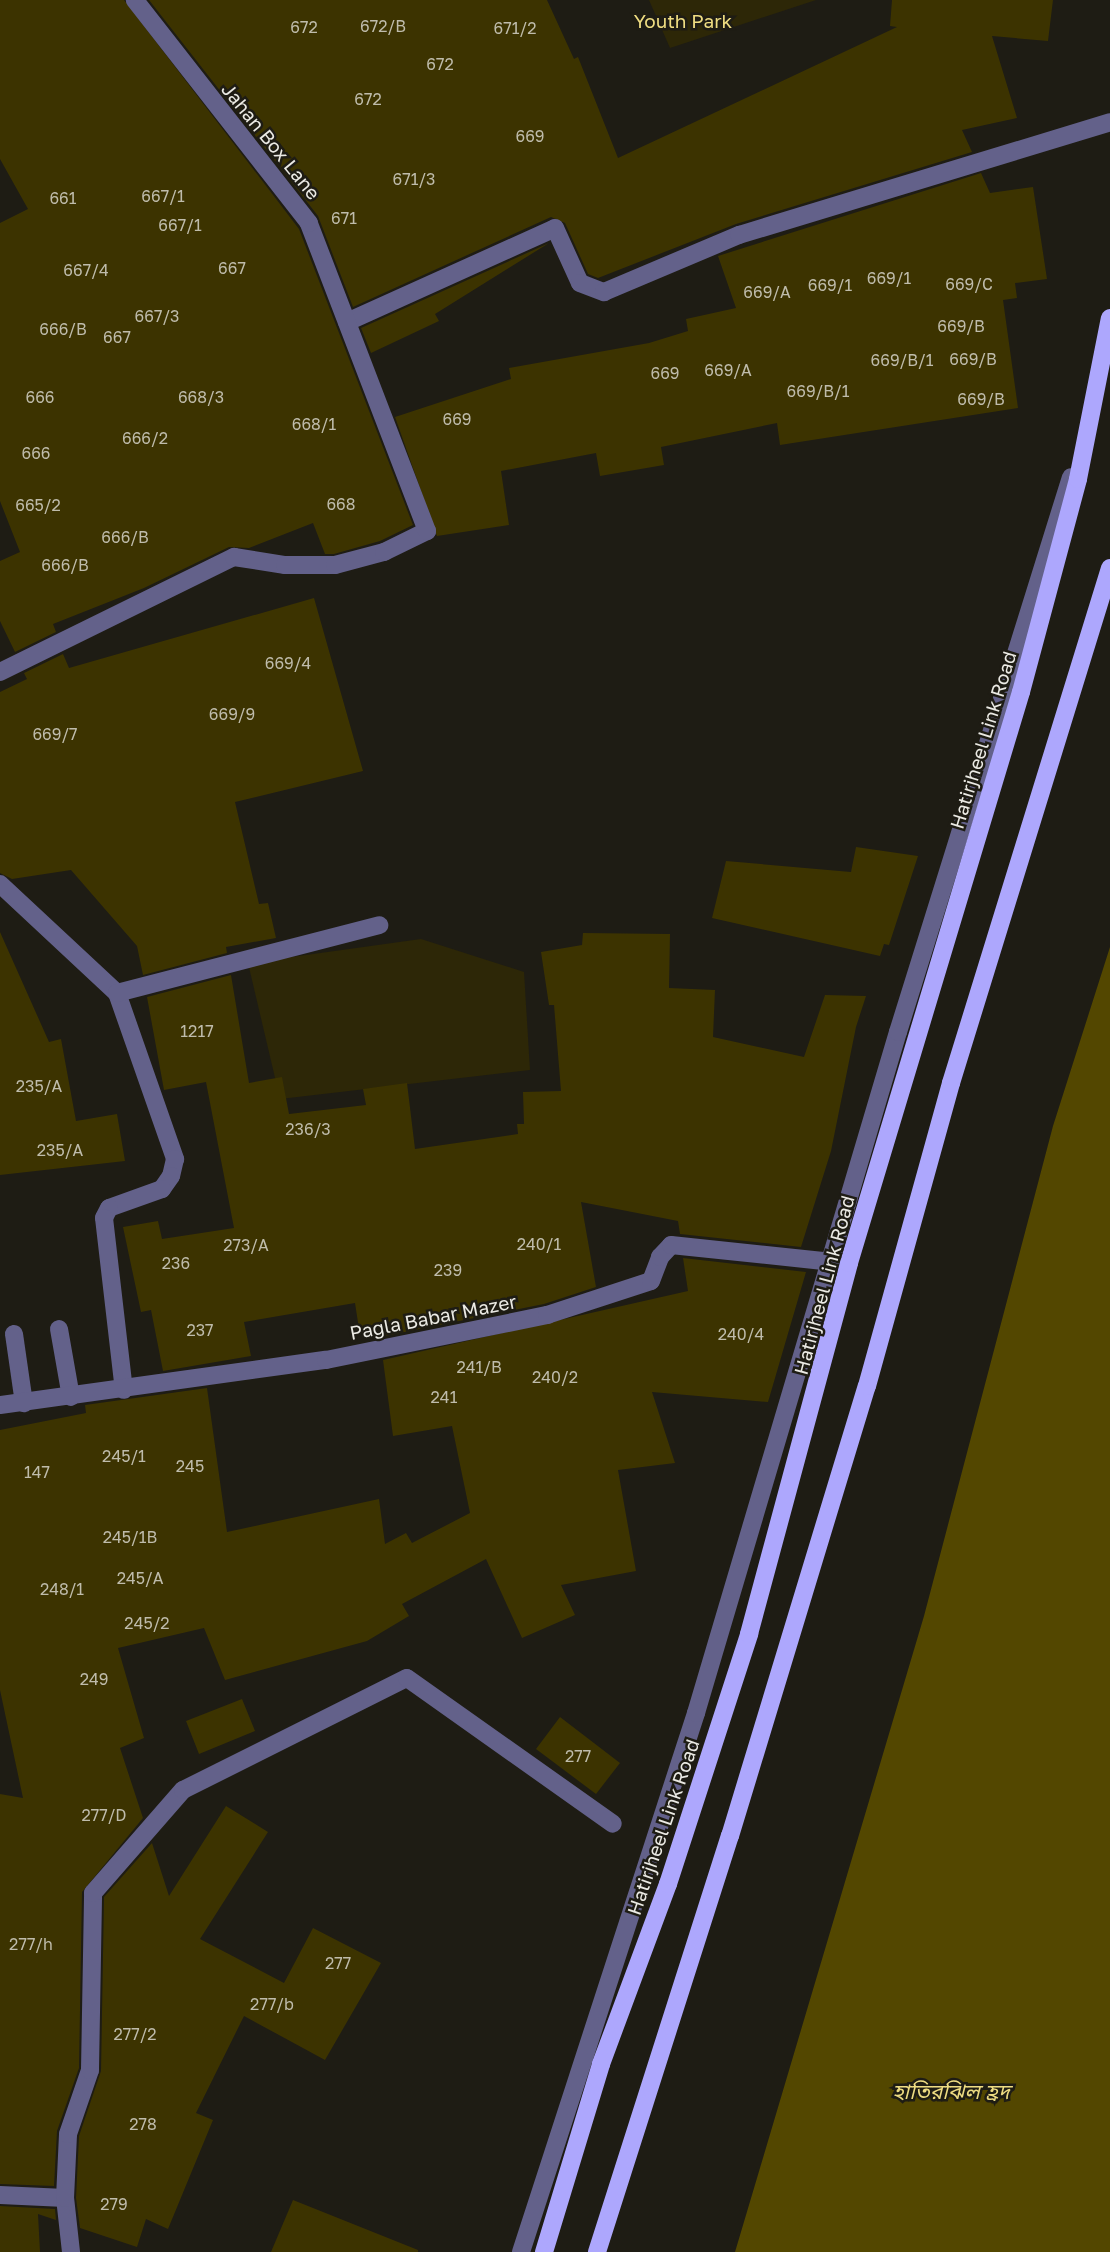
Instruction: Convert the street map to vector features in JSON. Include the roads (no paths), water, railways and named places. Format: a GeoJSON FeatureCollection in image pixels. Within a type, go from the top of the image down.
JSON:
{"type":"FeatureCollection","features":[{"type":"Feature","properties":{"kind":"main road","name":"Hatirjheel Link Road"},"geometry":{"type":"LineString","coordinates":[[544,2252],[601,2064],[668,1884],[749,1634],[849,1263],[1021,692],[1078,479],[1110,318]]}},
{"type":"Feature","properties":{"kind":"main road"},"geometry":{"type":"LineString","coordinates":[[597,2252],[738,1810],[867,1386],[951,1083],[1110,568]]}},
{"type":"Feature","properties":{"kind":"street","name":"Jahan Box Lane"},"geometry":{"type":"LineString","coordinates":[[0,672],[234,557],[285,565],[335,565],[384,552],[427,531],[309,223],[135,0]]}},
{"type":"Feature","properties":{"kind":"street"},"geometry":{"type":"LineString","coordinates":[[347,322],[555,228],[580,284],[604,292],[740,235],[1110,122]]}},
{"type":"Feature","properties":{"kind":"street"},"geometry":{"type":"LineString","coordinates":[[522,2252],[696,1713],[898,1032],[1098,393],[1110,340]]}},
{"type":"Feature","properties":{"kind":"street"},"geometry":{"type":"LineString","coordinates":[[0,884],[117,993],[175,1159],[171,1176],[162,1189],[108,1208],[104,1217],[124,1390]]}},
{"type":"Feature","properties":{"kind":"street"},"geometry":{"type":"LineString","coordinates":[[117,993],[379,925]]}},
{"type":"Feature","properties":{"kind":"street","name":"Pagla Babar Mazer"},"geometry":{"type":"LineString","coordinates":[[0,1405],[326,1360],[547,1315],[651,1281],[660,1257],[671,1245],[849,1263]]}},
{"type":"Feature","properties":{"kind":"street"},"geometry":{"type":"LineString","coordinates":[[59,1329],[71,1397]]}},
{"type":"Feature","properties":{"kind":"street"},"geometry":{"type":"LineString","coordinates":[[14,1334],[24,1403]]}},
{"type":"Feature","properties":{"kind":"street"},"geometry":{"type":"LineString","coordinates":[[71,2252],[65,2198],[68,2134],[90,2070],[93,1893],[183,1790],[407,1678],[613,1824]]}},
{"type":"Feature","properties":{"kind":"street"},"geometry":{"type":"LineString","coordinates":[[0,2195],[65,2198]]}},
{"type":"Feature","properties":{"kind":"water","name":"হাতিরঝিল হ্রদ"},"geometry":{"type":"Polygon","coordinates":[[[1110,947],[1110,2252],[735,2252],[924,1616],[1053,1126],[1110,947]]]}},
{"type":"Feature","properties":{"kind":"park label","name":"Youth Park"},"geometry":{"type":"Point","coordinates":[683,21]}}]}
